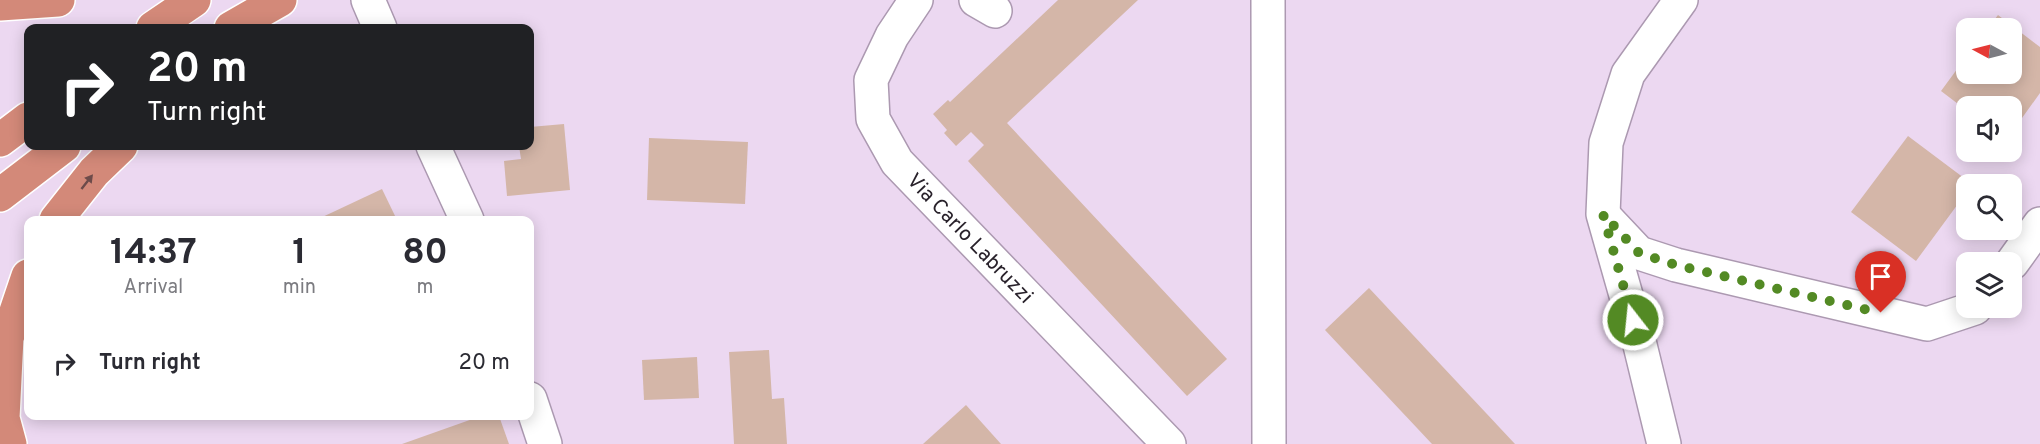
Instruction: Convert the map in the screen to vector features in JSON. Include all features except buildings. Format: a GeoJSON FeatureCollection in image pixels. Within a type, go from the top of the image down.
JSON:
{"type":"FeatureCollection","features":[{"type":"Feature","properties":{"kind":"highway"},"geometry":{"type":"LineString","coordinates":[[0,4],[58,0]]}},
{"type":"Feature","properties":{"kind":"highway"},"geometry":{"type":"LineString","coordinates":[[159,24],[194,0]]}},
{"type":"Feature","properties":{"kind":"highway"},"geometry":{"type":"LineString","coordinates":[[238,24],[280,0]]}},
{"type":"Feature","properties":{"kind":"highway"},"geometry":{"type":"LineString","coordinates":[[0,140],[24,122]]}},
{"type":"Feature","properties":{"kind":"highway"},"geometry":{"type":"LineString","coordinates":[[0,195],[59,150]]}},
{"type":"Feature","properties":{"kind":"highway"},"geometry":{"type":"LineString","coordinates":[[60,216],[94,172],[117,150]]}},
{"type":"Feature","properties":{"kind":"highway"},"geometry":{"type":"LineString","coordinates":[[10,444],[3,418],[8,338],[24,288]]}},
{"type":"Feature","properties":{"kind":"street"},"geometry":{"type":"LineString","coordinates":[[368,0],[378,24]]}},
{"type":"Feature","properties":{"kind":"street","name":"Via Carlo Labruzzi"},"geometry":{"type":"LineString","coordinates":[[916,0],[892,36],[871,80],[873,118],[897,162],[1169,444]]}},
{"type":"Feature","properties":{"kind":"street"},"geometry":{"type":"LineString","coordinates":[[1268,0],[1269,444]]}},
{"type":"Feature","properties":{"kind":"street"},"geometry":{"type":"LineString","coordinates":[[1664,444],[1639,341],[1603,214],[1606,143],[1628,74],[1681,0]]}},
{"type":"Feature","properties":{"kind":"street"},"geometry":{"type":"LineString","coordinates":[[435,150],[465,216]]}},
{"type":"Feature","properties":{"kind":"street"},"geometry":{"type":"LineString","coordinates":[[1603,214],[1639,253],[1676,265],[1927,324],[1956,314]]}},
{"type":"Feature","properties":{"kind":"street"},"geometry":{"type":"LineString","coordinates":[[2019,252],[2040,224]]}},
{"type":"Feature","properties":{"kind":"street"},"geometry":{"type":"LineString","coordinates":[[534,411],[545,444]]}},
{"type":"Feature","properties":{"kind":"route"},"geometry":{"type":"LineString","coordinates":[[1633,320],[1603,214],[1639,253],[1676,265],[1881,313]]}}]}
